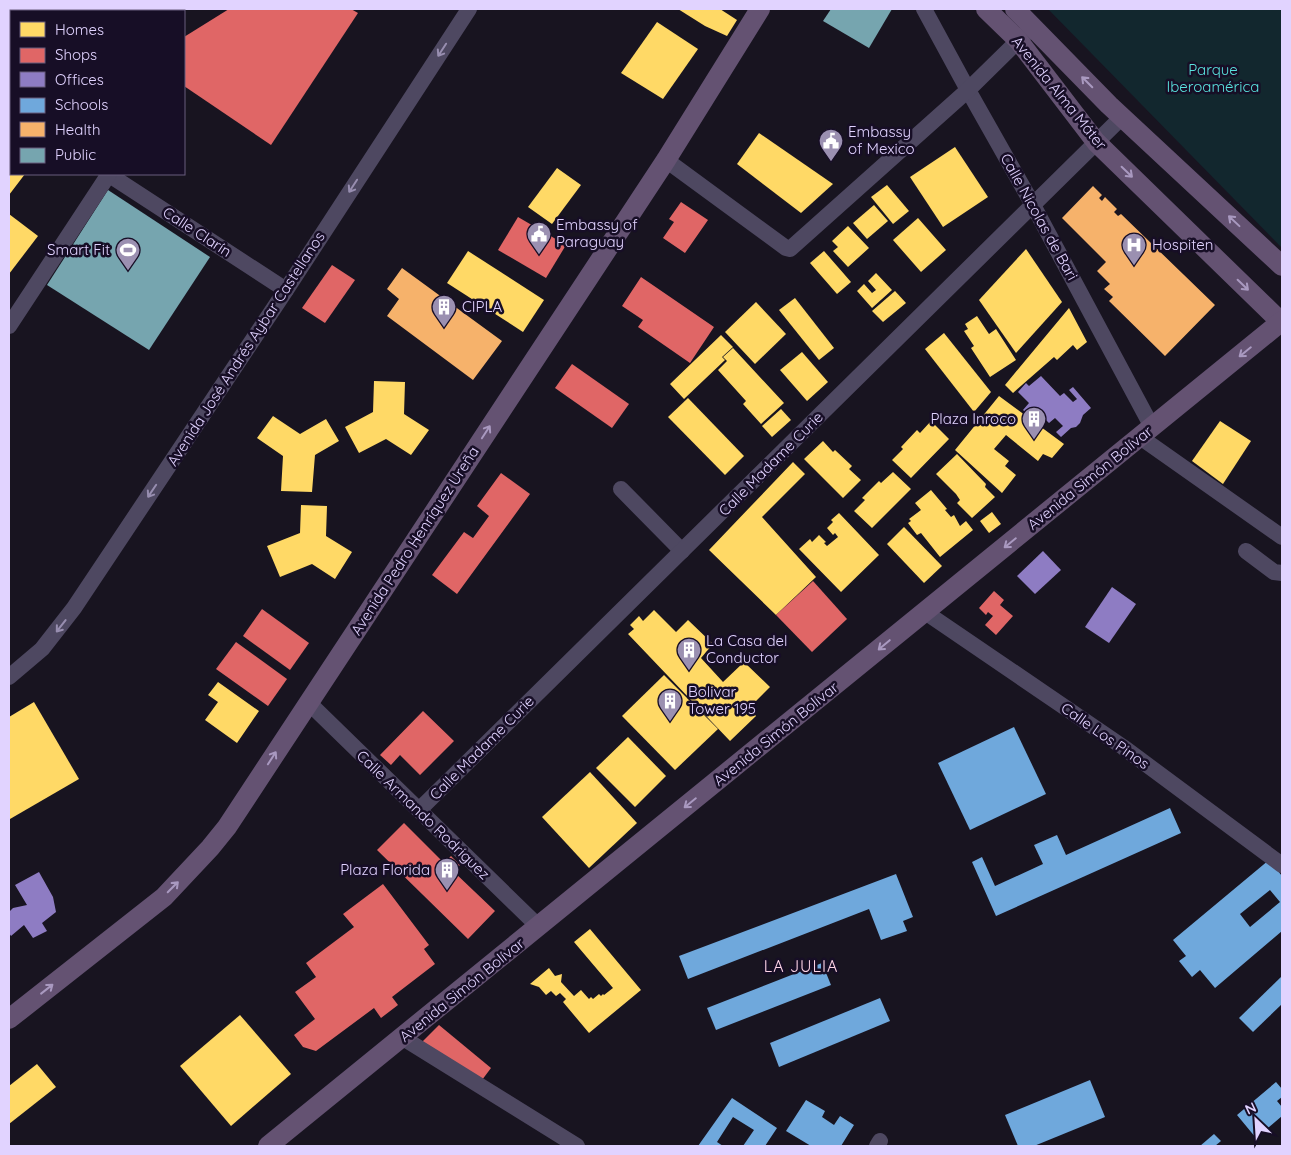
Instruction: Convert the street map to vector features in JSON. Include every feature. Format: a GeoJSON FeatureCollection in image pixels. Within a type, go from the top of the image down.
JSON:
{"type":"FeatureCollection","features":[{"type":"Feature","properties":{"kind":"main road","name":"Avenida Pedro Henríquez Ureña"},"geometry":{"type":"LineString","coordinates":[[9,1019],[164,897],[227,827],[666,160],[760,9]]}},
{"type":"Feature","properties":{"kind":"main road","name":"Avenida Alma Máter"},"geometry":{"type":"LineString","coordinates":[[986,9],[1025,33],[1122,117],[1282,266]]}},
{"type":"Feature","properties":{"kind":"main road","name":"Avenida Alma Máter"},"geometry":{"type":"LineString","coordinates":[[1015,9],[1025,33],[1096,142],[1282,322]]}},
{"type":"Feature","properties":{"kind":"main road","name":"Avenida Simón Bolívar"},"geometry":{"type":"LineString","coordinates":[[268,1146],[1282,322]]}},
{"type":"Feature","properties":{"kind":"street","name":"Avenida José Andrés Aybar Castellanos"},"geometry":{"type":"LineString","coordinates":[[9,677],[42,649],[74,608],[286,290],[469,9]]}},
{"type":"Feature","properties":{"kind":"street","name":"Calle Nicolas de Bari"},"geometry":{"type":"LineString","coordinates":[[924,9],[1033,204],[1146,432],[1282,537]]}},
{"type":"Feature","properties":{"kind":"street"},"geometry":{"type":"LineString","coordinates":[[666,160],[786,248],[790,249],[968,90],[1025,33]]}},
{"type":"Feature","properties":{"kind":"street","name":"Calle Madame Curie"},"geometry":{"type":"LineString","coordinates":[[419,810],[1122,117]]}},
{"type":"Feature","properties":{"kind":"street"},"geometry":{"type":"LineString","coordinates":[[9,326],[107,175]]}},
{"type":"Feature","properties":{"kind":"street","name":"Calle Clarín"},"geometry":{"type":"LineString","coordinates":[[110,175],[286,290]]}},
{"type":"Feature","properties":{"kind":"street"},"geometry":{"type":"LineString","coordinates":[[621,489],[682,551]]}},
{"type":"Feature","properties":{"kind":"street"},"geometry":{"type":"LineString","coordinates":[[1246,551],[1274,572],[1282,573]]}},
{"type":"Feature","properties":{"kind":"street","name":"Calle Los Pinos"},"geometry":{"type":"LineString","coordinates":[[924,612],[1123,747],[1282,865]]}},
{"type":"Feature","properties":{"kind":"street","name":"Calle Armando Rodriguez"},"geometry":{"type":"LineString","coordinates":[[308,702],[539,927]]}},
{"type":"Feature","properties":{"kind":"street"},"geometry":{"type":"LineString","coordinates":[[403,1038],[577,1146]]}},
{"type":"Feature","properties":{"kind":"green space","name":"Parque Iberoamérica"},"geometry":{"type":"Polygon","coordinates":[[[1048,9],[1282,9],[1282,248],[1048,9]]]}},
{"type":"Feature","properties":{"kind":"building: Homes"},"geometry":{"type":"Polygon","coordinates":[[[121,9],[158,10],[122,10],[121,9]]]}},
{"type":"Feature","properties":{"kind":"building: Homes"},"geometry":{"type":"Polygon","coordinates":[[[678,9],[720,9],[737,20],[727,36],[705,26],[678,9]]]}},
{"type":"Feature","properties":{"kind":"building: Homes"},"geometry":{"type":"Polygon","coordinates":[[[657,22],[698,49],[663,99],[621,73],[657,22]]]}},
{"type":"Feature","properties":{"kind":"building: Homes"},"geometry":{"type":"Polygon","coordinates":[[[759,133],[833,184],[801,213],[737,164],[759,133]]]}},
{"type":"Feature","properties":{"kind":"building: Homes"},"geometry":{"type":"Polygon","coordinates":[[[9,134],[10,175],[24,175],[9,195],[9,134]]]}},
{"type":"Feature","properties":{"kind":"building: Homes"},"geometry":{"type":"Polygon","coordinates":[[[955,147],[988,197],[943,227],[910,177],[955,147]]]}},
{"type":"Feature","properties":{"kind":"building: Homes"},"geometry":{"type":"Polygon","coordinates":[[[557,168],[581,185],[552,224],[528,207],[557,168]]]}},
{"type":"Feature","properties":{"kind":"building: Homes"},"geometry":{"type":"Polygon","coordinates":[[[887,185],[909,211],[893,224],[871,197],[887,185]]]}},
{"type":"Feature","properties":{"kind":"building: Homes"},"geometry":{"type":"Polygon","coordinates":[[[874,205],[888,221],[867,239],[853,223],[874,205]]]}},
{"type":"Feature","properties":{"kind":"building: Homes"},"geometry":{"type":"Polygon","coordinates":[[[9,214],[38,236],[9,274],[9,214]]]}},
{"type":"Feature","properties":{"kind":"building: Homes"},"geometry":{"type":"Polygon","coordinates":[[[918,218],[946,250],[921,272],[893,240],[918,218]]]}},
{"type":"Feature","properties":{"kind":"building: Homes"},"geometry":{"type":"Polygon","coordinates":[[[848,226],[869,248],[848,267],[833,251],[838,247],[832,241],[848,226]]]}},
{"type":"Feature","properties":{"kind":"building: Homes"},"geometry":{"type":"Polygon","coordinates":[[[1026,249],[1062,302],[1016,353],[979,300],[1026,249]]]}},
{"type":"Feature","properties":{"kind":"building: Homes"},"geometry":{"type":"Polygon","coordinates":[[[468,251],[544,300],[523,332],[447,283],[468,251]]]}},
{"type":"Feature","properties":{"kind":"building: Homes"},"geometry":{"type":"Polygon","coordinates":[[[824,251],[851,282],[837,294],[810,263],[824,251]]]}},
{"type":"Feature","properties":{"kind":"building: Homes"},"geometry":{"type":"Polygon","coordinates":[[[876,273],[892,290],[872,308],[857,291],[864,284],[872,293],[876,290],[868,281],[876,273]]]}},
{"type":"Feature","properties":{"kind":"building: Homes"},"geometry":{"type":"Polygon","coordinates":[[[895,291],[906,303],[883,322],[872,311],[895,291]]]}},
{"type":"Feature","properties":{"kind":"building: Homes"},"geometry":{"type":"Polygon","coordinates":[[[795,298],[834,348],[819,360],[779,310],[795,298]]]}},
{"type":"Feature","properties":{"kind":"building: Homes"},"geometry":{"type":"Polygon","coordinates":[[[756,302],[786,334],[755,364],[725,332],[756,302]]]}},
{"type":"Feature","properties":{"kind":"building: Homes"},"geometry":{"type":"Polygon","coordinates":[[[1069,308],[1087,342],[1077,350],[1073,345],[1057,360],[1054,357],[1013,393],[1005,385],[1069,308]]]}},
{"type":"Feature","properties":{"kind":"building: Homes"},"geometry":{"type":"Polygon","coordinates":[[[977,316],[989,334],[996,329],[1016,360],[990,377],[971,348],[974,346],[964,331],[968,329],[965,324],[977,316]]]}},
{"type":"Feature","properties":{"kind":"building: Homes"},"geometry":{"type":"Polygon","coordinates":[[[944,333],[991,392],[974,412],[925,349],[944,333]]]}},
{"type":"Feature","properties":{"kind":"building: Homes"},"geometry":{"type":"Polygon","coordinates":[[[721,335],[733,347],[722,357],[725,360],[684,399],[670,384],[721,335]]]}},
{"type":"Feature","properties":{"kind":"building: Homes"},"geometry":{"type":"Polygon","coordinates":[[[733,348],[784,403],[761,424],[743,404],[746,401],[718,370],[727,361],[723,357],[733,348]]]}},
{"type":"Feature","properties":{"kind":"building: Homes"},"geometry":{"type":"Polygon","coordinates":[[[802,352],[828,382],[807,401],[780,370],[802,352]]]}},
{"type":"Feature","properties":{"kind":"building: Homes"},"geometry":{"type":"Polygon","coordinates":[[[374,381],[405,382],[404,414],[429,430],[411,455],[386,439],[359,453],[345,427],[373,412],[374,381]]]}},
{"type":"Feature","properties":{"kind":"building: Homes","name":"Plaza Inroco"},"geometry":{"type":"Polygon","coordinates":[[[999,396],[1064,444],[1052,458],[1043,454],[1038,461],[1006,435],[994,449],[1009,461],[1005,466],[1016,475],[1002,493],[955,450],[999,396]]]}},
{"type":"Feature","properties":{"kind":"building: Homes"},"geometry":{"type":"Polygon","coordinates":[[[688,398],[744,456],[725,475],[668,417],[688,398]]]}},
{"type":"Feature","properties":{"kind":"building: Homes"},"geometry":{"type":"Polygon","coordinates":[[[781,409],[791,420],[772,437],[762,426],[781,409]]]}},
{"type":"Feature","properties":{"kind":"building: Homes"},"geometry":{"type":"Polygon","coordinates":[[[273,416],[300,434],[326,419],[339,441],[315,455],[312,492],[281,491],[283,456],[257,438],[273,416]]]}},
{"type":"Feature","properties":{"kind":"building: Homes"},"geometry":{"type":"Polygon","coordinates":[[[931,421],[949,439],[911,478],[892,460],[917,430],[920,433],[931,421]]]}},
{"type":"Feature","properties":{"kind":"building: Homes"},"geometry":{"type":"Polygon","coordinates":[[[1220,421],[1251,441],[1223,484],[1192,461],[1220,421]]]}},
{"type":"Feature","properties":{"kind":"building: Homes"},"geometry":{"type":"Polygon","coordinates":[[[823,441],[833,452],[835,450],[852,466],[849,469],[861,480],[843,498],[804,459],[823,441]]]}},
{"type":"Feature","properties":{"kind":"building: Homes"},"geometry":{"type":"Polygon","coordinates":[[[957,454],[986,484],[985,487],[995,497],[972,518],[957,503],[960,500],[956,494],[936,474],[957,454]]]}},
{"type":"Feature","properties":{"kind":"building: Homes"},"geometry":{"type":"Polygon","coordinates":[[[793,462],[805,474],[762,517],[816,577],[776,615],[709,550],[793,462]]]}},
{"type":"Feature","properties":{"kind":"building: Homes"},"geometry":{"type":"Polygon","coordinates":[[[893,472],[911,489],[872,528],[854,511],[865,500],[862,498],[879,481],[881,483],[893,472]]]}},
{"type":"Feature","properties":{"kind":"building: Homes"},"geometry":{"type":"Polygon","coordinates":[[[931,490],[947,509],[945,510],[951,517],[954,515],[960,526],[966,521],[973,530],[940,557],[921,533],[917,535],[908,523],[911,521],[909,519],[921,510],[915,503],[931,490]]]}},
{"type":"Feature","properties":{"kind":"building: Homes"},"geometry":{"type":"Polygon","coordinates":[[[301,505],[327,506],[326,536],[352,552],[335,579],[312,564],[280,577],[267,546],[300,533],[301,505]]]}},
{"type":"Feature","properties":{"kind":"building: Homes"},"geometry":{"type":"Polygon","coordinates":[[[992,512],[1001,524],[989,533],[980,521],[992,512]]]}},
{"type":"Feature","properties":{"kind":"building: Homes"},"geometry":{"type":"Polygon","coordinates":[[[839,513],[879,555],[841,592],[799,549],[810,539],[812,542],[819,535],[826,542],[824,543],[827,546],[838,537],[835,533],[833,535],[827,528],[833,522],[831,520],[839,513]]]}},
{"type":"Feature","properties":{"kind":"building: Homes"},"geometry":{"type":"Polygon","coordinates":[[[904,527],[942,566],[924,583],[887,544],[904,527]]]}},
{"type":"Feature","properties":{"kind":"building: Homes","name":"La Casa del Conductor"},"geometry":{"type":"Polygon","coordinates":[[[654,610],[676,632],[688,620],[713,644],[701,658],[723,682],[744,662],[770,687],[749,708],[756,716],[730,741],[628,634],[634,629],[630,625],[639,616],[643,621],[654,610]]]}},
{"type":"Feature","properties":{"kind":"building: Homes","name":"Bolivar Tower 195"},"geometry":{"type":"Polygon","coordinates":[[[664,675],[718,729],[675,770],[622,716],[664,675]]]}},
{"type":"Feature","properties":{"kind":"building: Homes"},"geometry":{"type":"Polygon","coordinates":[[[218,682],[259,711],[237,743],[205,720],[218,702],[208,695],[218,682]]]}},
{"type":"Feature","properties":{"kind":"building: Homes"},"geometry":{"type":"Polygon","coordinates":[[[34,702],[79,779],[10,819],[9,717],[34,702]]]}},
{"type":"Feature","properties":{"kind":"building: Homes"},"geometry":{"type":"Polygon","coordinates":[[[628,737],[666,776],[635,807],[596,768],[628,737]]]}},
{"type":"Feature","properties":{"kind":"building: Homes"},"geometry":{"type":"Polygon","coordinates":[[[590,772],[637,823],[589,868],[542,817],[590,772]]]}},
{"type":"Feature","properties":{"kind":"building: Homes"},"geometry":{"type":"Polygon","coordinates":[[[590,929],[641,990],[589,1033],[563,1002],[566,999],[560,993],[556,996],[551,991],[546,995],[539,987],[530,984],[549,968],[555,976],[562,974],[561,982],[574,996],[581,990],[589,999],[591,997],[593,999],[599,994],[601,996],[604,995],[613,988],[574,942],[590,929]]]}},
{"type":"Feature","properties":{"kind":"building: Homes"},"geometry":{"type":"Polygon","coordinates":[[[240,1015],[291,1074],[231,1126],[180,1066],[240,1015]]]}},
{"type":"Feature","properties":{"kind":"building: Homes"},"geometry":{"type":"Polygon","coordinates":[[[37,1064],[56,1087],[9,1124],[9,1086],[37,1064]]]}},
{"type":"Feature","properties":{"kind":"building: Shops"},"geometry":{"type":"Polygon","coordinates":[[[229,9],[351,9],[358,13],[271,145],[185,87],[185,36],[229,9]]]}},
{"type":"Feature","properties":{"kind":"building: Shops"},"geometry":{"type":"Polygon","coordinates":[[[681,202],[708,220],[685,253],[663,238],[674,222],[669,219],[681,202]]]}},
{"type":"Feature","properties":{"kind":"building: Shops"},"geometry":{"type":"Polygon","coordinates":[[[518,217],[566,245],[546,278],[498,250],[518,217]]]}},
{"type":"Feature","properties":{"kind":"building: Shops"},"geometry":{"type":"Polygon","coordinates":[[[332,265],[355,280],[325,323],[302,308],[332,265]]]}},
{"type":"Feature","properties":{"kind":"building: Shops"},"geometry":{"type":"Polygon","coordinates":[[[641,277],[714,327],[690,363],[638,327],[643,320],[622,306],[641,277]]]}},
{"type":"Feature","properties":{"kind":"building: Shops"},"geometry":{"type":"Polygon","coordinates":[[[572,364],[629,404],[612,428],[555,388],[572,364]]]}},
{"type":"Feature","properties":{"kind":"building: Shops"},"geometry":{"type":"Polygon","coordinates":[[[501,473],[530,494],[457,594],[432,575],[464,532],[473,538],[489,516],[477,506],[501,473]]]}},
{"type":"Feature","properties":{"kind":"building: Shops"},"geometry":{"type":"Polygon","coordinates":[[[813,581],[847,619],[812,652],[776,615],[813,581]]]}},
{"type":"Feature","properties":{"kind":"building: Shops"},"geometry":{"type":"Polygon","coordinates":[[[994,591],[1004,600],[1000,605],[1013,616],[996,635],[985,625],[993,616],[988,612],[986,615],[979,608],[994,591]]]}},
{"type":"Feature","properties":{"kind":"building: Shops"},"geometry":{"type":"Polygon","coordinates":[[[262,609],[309,643],[290,670],[243,636],[262,609]]]}},
{"type":"Feature","properties":{"kind":"building: Shops"},"geometry":{"type":"Polygon","coordinates":[[[236,642],[287,679],[268,706],[216,669],[236,642]]]}},
{"type":"Feature","properties":{"kind":"building: Shops"},"geometry":{"type":"Polygon","coordinates":[[[423,711],[454,741],[420,775],[400,755],[391,765],[380,755],[423,711]]]}},
{"type":"Feature","properties":{"kind":"building: Shops","name":"Plaza Florida"},"geometry":{"type":"Polygon","coordinates":[[[404,823],[444,863],[451,856],[460,865],[453,871],[495,911],[468,939],[377,850],[404,823]]]}},
{"type":"Feature","properties":{"kind":"building: Shops"},"geometry":{"type":"Polygon","coordinates":[[[383,884],[429,945],[424,949],[435,964],[392,997],[398,1005],[381,1018],[374,1008],[316,1051],[303,1047],[294,1035],[315,1019],[295,992],[316,977],[306,963],[354,927],[343,914],[383,884]]]}},
{"type":"Feature","properties":{"kind":"building: Shops"},"geometry":{"type":"Polygon","coordinates":[[[439,1025],[491,1068],[482,1080],[422,1042],[439,1025]]]}},
{"type":"Feature","properties":{"kind":"building: Offices"},"geometry":{"type":"Polygon","coordinates":[[[1041,376],[1060,396],[1064,393],[1073,402],[1077,399],[1069,390],[1073,387],[1091,408],[1083,415],[1076,427],[1071,428],[1061,437],[1056,432],[1063,426],[1055,418],[1049,423],[1038,412],[1032,418],[1023,410],[1029,403],[1018,392],[1026,383],[1029,386],[1041,376]]]}},
{"type":"Feature","properties":{"kind":"building: Offices"},"geometry":{"type":"Polygon","coordinates":[[[1043,551],[1061,570],[1035,594],[1017,576],[1043,551]]]}},
{"type":"Feature","properties":{"kind":"building: Offices"},"geometry":{"type":"Polygon","coordinates":[[[1112,587],[1136,604],[1109,643],[1085,627],[1112,587]]]}},
{"type":"Feature","properties":{"kind":"building: Offices"},"geometry":{"type":"Polygon","coordinates":[[[39,872],[53,897],[56,912],[42,923],[47,931],[33,938],[24,925],[11,936],[9,933],[9,912],[13,908],[27,905],[15,885],[39,872]]]}},
{"type":"Feature","properties":{"kind":"building: Schools"},"geometry":{"type":"Polygon","coordinates":[[[1014,727],[1046,794],[970,830],[938,763],[1014,727]]]}},
{"type":"Feature","properties":{"kind":"building: Schools"},"geometry":{"type":"Polygon","coordinates":[[[1170,808],[1181,833],[996,916],[972,862],[982,857],[995,886],[1043,864],[1034,845],[1057,835],[1066,855],[1170,808]]]}},
{"type":"Feature","properties":{"kind":"building: Schools"},"geometry":{"type":"Polygon","coordinates":[[[1269,860],[1282,876],[1282,931],[1215,988],[1200,970],[1192,977],[1179,961],[1186,956],[1173,940],[1269,860]],[[1270,890],[1240,914],[1250,927],[1280,902],[1270,890]]]}},
{"type":"Feature","properties":{"kind":"building: Schools"},"geometry":{"type":"Polygon","coordinates":[[[896,874],[913,917],[903,921],[907,931],[881,940],[869,909],[688,979],[679,956],[896,874]]]}},
{"type":"Feature","properties":{"kind":"building: Schools"},"geometry":{"type":"Polygon","coordinates":[[[822,963],[831,985],[716,1030],[707,1008],[822,963]]]}},
{"type":"Feature","properties":{"kind":"building: Schools"},"geometry":{"type":"Polygon","coordinates":[[[1282,976],[1282,1004],[1253,1032],[1239,1018],[1282,976]]]}},
{"type":"Feature","properties":{"kind":"building: Schools"},"geometry":{"type":"Polygon","coordinates":[[[880,998],[890,1021],[779,1067],[770,1043],[880,998]]]}},
{"type":"Feature","properties":{"kind":"building: Schools"},"geometry":{"type":"Polygon","coordinates":[[[1090,1080],[1105,1117],[1034,1146],[1018,1146],[1005,1115],[1090,1080]]]}},
{"type":"Feature","properties":{"kind":"building: Schools"},"geometry":{"type":"Polygon","coordinates":[[[1276,1082],[1282,1089],[1282,1097],[1277,1101],[1282,1107],[1282,1116],[1256,1138],[1237,1115],[1276,1082]]]}},
{"type":"Feature","properties":{"kind":"building: Schools"},"geometry":{"type":"Polygon","coordinates":[[[732,1098],[777,1128],[765,1146],[743,1146],[754,1130],[733,1117],[717,1142],[723,1146],[698,1146],[732,1098]]]}},
{"type":"Feature","properties":{"kind":"building: Schools"},"geometry":{"type":"Polygon","coordinates":[[[806,1100],[825,1111],[822,1117],[834,1125],[840,1116],[854,1125],[841,1146],[811,1146],[786,1131],[806,1100]]]}},
{"type":"Feature","properties":{"kind":"building: Schools"},"geometry":{"type":"Polygon","coordinates":[[[1214,1134],[1221,1141],[1215,1146],[1200,1146],[1214,1134]]]}},
{"type":"Feature","properties":{"kind":"building: Health"},"geometry":{"type":"Polygon","coordinates":[[[1093,186],[1102,195],[1099,198],[1102,201],[1105,197],[1117,209],[1114,212],[1118,216],[1121,214],[1215,305],[1165,356],[1109,301],[1113,297],[1104,289],[1110,284],[1097,271],[1106,262],[1062,218],[1093,186]]]}},
{"type":"Feature","properties":{"kind":"building: Health","name":"CIPLA"},"geometry":{"type":"Polygon","coordinates":[[[402,268],[502,341],[473,380],[387,316],[399,299],[387,289],[402,268]]]}},
{"type":"Feature","properties":{"kind":"building: Public"},"geometry":{"type":"Polygon","coordinates":[[[831,9],[892,9],[869,48],[823,21],[831,9]]]}},
{"type":"Feature","properties":{"kind":"building: Public","name":"Smart Fit"},"geometry":{"type":"Polygon","coordinates":[[[108,190],[210,257],[149,350],[47,285],[108,190]]]}},
{"type":"Feature","properties":{"kind":"place","name":"Embassy of Mexico"},"geometry":{"type":"Point","coordinates":[831,162]}},
{"type":"Feature","properties":{"kind":"place","name":"Embassy of Paraguay"},"geometry":{"type":"Point","coordinates":[539,255]}},
{"type":"Feature","properties":{"kind":"place","name":"Hospiten"},"geometry":{"type":"Point","coordinates":[1134,266]}},
{"type":"Feature","properties":{"kind":"place","name":"Smart Fit"},"geometry":{"type":"Point","coordinates":[128,271]}},
{"type":"Feature","properties":{"kind":"place","name":"CIPLA"},"geometry":{"type":"Point","coordinates":[444,328]}},
{"type":"Feature","properties":{"kind":"place","name":"Plaza Inroco"},"geometry":{"type":"Point","coordinates":[1034,440]}},
{"type":"Feature","properties":{"kind":"place","name":"La Casa del Conductor"},"geometry":{"type":"Point","coordinates":[689,671]}},
{"type":"Feature","properties":{"kind":"place","name":"Bolivar Tower 195"},"geometry":{"type":"Point","coordinates":[670,722]}},
{"type":"Feature","properties":{"kind":"place","name":"Plaza Florida"},"geometry":{"type":"Point","coordinates":[447,891]}},
{"type":"Feature","properties":{"kind":"district","name":"LA JULIA"},"geometry":{"type":"Point","coordinates":[801,966]}}]}
